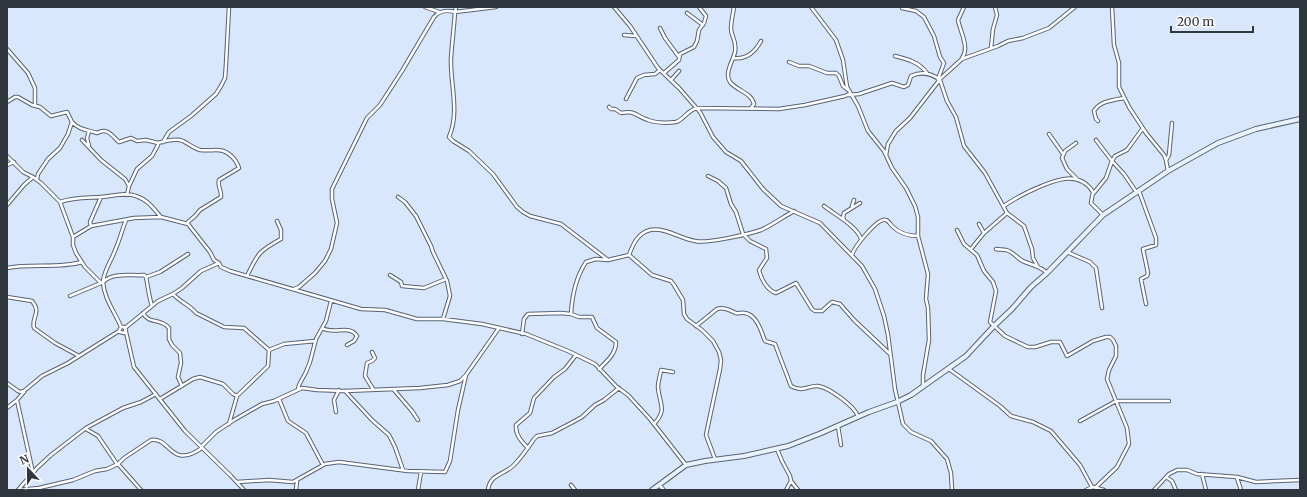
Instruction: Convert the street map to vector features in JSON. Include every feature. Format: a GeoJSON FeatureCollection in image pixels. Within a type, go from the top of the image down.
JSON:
{"type":"FeatureCollection","features":[{"type":"Feature","properties":{"kind":"main road"},"geometry":{"type":"LineString","coordinates":[[652,490],[686,465],[778,449],[819,434],[858,416],[897,402],[911,395],[966,356],[1102,215],[1168,171],[1205,150],[1226,140],[1256,129],[1300,119]]}},
{"type":"Feature","properties":{"kind":"street"},"geometry":{"type":"LineString","coordinates":[[163,142],[169,132],[191,116],[216,94],[221,86],[226,64],[229,7]]}},
{"type":"Feature","properties":{"kind":"street"},"geometry":{"type":"LineString","coordinates":[[425,7],[440,12],[455,12],[496,7]]}},
{"type":"Feature","properties":{"kind":"street"},"geometry":{"type":"LineString","coordinates":[[456,7],[451,58],[455,93],[453,108],[454,119],[449,137],[469,150],[493,174],[517,207],[523,212],[530,216],[561,224],[608,260]]}},
{"type":"Feature","properties":{"kind":"street"},"geometry":{"type":"LineString","coordinates":[[614,7],[660,70],[671,80],[704,118],[713,137],[726,152],[741,161],[763,189],[781,206],[820,223],[862,266],[870,278],[880,300],[888,335],[897,402],[903,424],[911,432],[931,441],[947,459],[951,473],[952,490]]}},
{"type":"Feature","properties":{"kind":"street"},"geometry":{"type":"LineString","coordinates":[[664,73],[672,67],[680,54],[694,47],[699,30],[705,21],[706,15],[699,7]]}},
{"type":"Feature","properties":{"kind":"street"},"geometry":{"type":"LineString","coordinates":[[734,7],[731,30],[736,42],[733,58],[728,72],[728,78],[731,83],[752,99],[754,104],[751,108]]}},
{"type":"Feature","properties":{"kind":"street"},"geometry":{"type":"LineString","coordinates":[[811,7],[836,40],[843,60],[845,82],[849,93]]}},
{"type":"Feature","properties":{"kind":"street"},"geometry":{"type":"LineString","coordinates":[[962,58],[964,55],[964,45],[958,20],[964,7]]}},
{"type":"Feature","properties":{"kind":"street"},"geometry":{"type":"LineString","coordinates":[[991,48],[993,30],[997,15],[994,7]]}},
{"type":"Feature","properties":{"kind":"street"},"geometry":{"type":"LineString","coordinates":[[886,155],[888,144],[896,131],[910,118],[939,79],[962,58],[1049,28],[1075,7]]}},
{"type":"Feature","properties":{"kind":"street"},"geometry":{"type":"LineString","coordinates":[[1112,7],[1114,46],[1119,63],[1118,82],[1124,98],[1143,128],[1160,149],[1166,160],[1168,171]]}},
{"type":"Feature","properties":{"kind":"street"},"geometry":{"type":"LineString","coordinates":[[902,8],[916,11],[923,15],[933,33],[940,57],[944,63],[939,79],[947,101],[956,116],[964,146],[986,172],[1007,214],[1024,226],[1032,249],[1033,258],[1038,267]]}},
{"type":"Feature","properties":{"kind":"street"},"geometry":{"type":"LineString","coordinates":[[293,290],[311,278],[328,256],[333,242],[337,222],[332,199],[332,189],[347,162],[367,118],[380,105],[432,20],[440,12]]}},
{"type":"Feature","properties":{"kind":"street"},"geometry":{"type":"LineString","coordinates":[[687,13],[703,25]]}},
{"type":"Feature","properties":{"kind":"street"},"geometry":{"type":"LineString","coordinates":[[660,28],[665,38],[683,60]]}},
{"type":"Feature","properties":{"kind":"street"},"geometry":{"type":"LineString","coordinates":[[624,35],[636,36]]}},
{"type":"Feature","properties":{"kind":"street"},"geometry":{"type":"LineString","coordinates":[[733,58],[740,59],[748,56],[755,50],[761,41]]}},
{"type":"Feature","properties":{"kind":"street"},"geometry":{"type":"LineString","coordinates":[[7,49],[28,73],[35,88],[35,106]]}},
{"type":"Feature","properties":{"kind":"street"},"geometry":{"type":"LineString","coordinates":[[895,56],[916,62],[924,68],[927,73],[939,79]]}},
{"type":"Feature","properties":{"kind":"street"},"geometry":{"type":"LineString","coordinates":[[789,62],[799,66],[809,66],[826,73],[836,73],[839,76],[843,86],[858,106],[870,134],[886,155],[892,168],[914,202],[918,217],[918,236],[928,274],[926,299],[928,308],[929,340],[923,375],[923,387]]}},
{"type":"Feature","properties":{"kind":"street"},"geometry":{"type":"LineString","coordinates":[[626,98],[637,78],[644,75],[655,74],[660,70]]}},
{"type":"Feature","properties":{"kind":"street"},"geometry":{"type":"LineString","coordinates":[[671,80],[679,71]]}},
{"type":"Feature","properties":{"kind":"street"},"geometry":{"type":"LineString","coordinates":[[609,107],[621,113],[631,112],[647,120],[667,122],[678,121],[696,108],[779,109],[805,105],[849,93],[859,94],[892,83],[904,87],[908,85],[911,76],[927,73]]}},
{"type":"Feature","properties":{"kind":"street"},"geometry":{"type":"LineString","coordinates":[[7,102],[15,97],[18,97],[40,107],[51,116],[67,112],[72,122],[76,126],[97,133],[102,131],[108,132],[119,142],[131,138],[137,141],[146,140],[158,143],[181,140],[200,150],[214,149],[230,154],[239,168],[219,180],[218,183],[222,193],[221,197],[200,210],[188,222],[188,224]]}},
{"type":"Feature","properties":{"kind":"street"},"geometry":{"type":"LineString","coordinates":[[1098,121],[1094,111],[1096,108],[1108,101],[1124,98]]}},
{"type":"Feature","properties":{"kind":"street"},"geometry":{"type":"LineString","coordinates":[[37,180],[38,174],[48,159],[64,144],[72,122]]}},
{"type":"Feature","properties":{"kind":"street"},"geometry":{"type":"LineString","coordinates":[[1166,160],[1169,154],[1172,123]]}},
{"type":"Feature","properties":{"kind":"street"},"geometry":{"type":"LineString","coordinates":[[1102,215],[1091,203],[1093,194],[1106,178],[1115,156],[1127,150],[1143,128]]}},
{"type":"Feature","properties":{"kind":"street"},"geometry":{"type":"LineString","coordinates":[[89,131],[87,138],[90,147]]}},
{"type":"Feature","properties":{"kind":"street"},"geometry":{"type":"LineString","coordinates":[[1049,134],[1063,154],[1062,158],[1067,169],[1074,177],[1091,189],[1093,194]]}},
{"type":"Feature","properties":{"kind":"street"},"geometry":{"type":"LineString","coordinates":[[82,140],[101,160],[125,179],[129,186]]}},
{"type":"Feature","properties":{"kind":"street"},"geometry":{"type":"LineString","coordinates":[[1096,140],[1138,192],[1156,238],[1155,247],[1143,250],[1148,273],[1147,276],[1141,280],[1146,304]]}},
{"type":"Feature","properties":{"kind":"street"},"geometry":{"type":"LineString","coordinates":[[127,195],[135,172],[152,156],[158,143]]}},
{"type":"Feature","properties":{"kind":"street"},"geometry":{"type":"LineString","coordinates":[[1063,154],[1076,143]]}},
{"type":"Feature","properties":{"kind":"street"},"geometry":{"type":"LineString","coordinates":[[7,156],[23,172],[33,176],[48,189],[60,202],[73,238],[73,245],[76,253],[86,267],[102,282]]}},
{"type":"Feature","properties":{"kind":"street"},"geometry":{"type":"LineString","coordinates":[[7,165],[14,162]]}},
{"type":"Feature","properties":{"kind":"street"},"geometry":{"type":"LineString","coordinates":[[7,205],[33,176]]}},
{"type":"Feature","properties":{"kind":"street"},"geometry":{"type":"LineString","coordinates":[[708,176],[718,181],[726,188],[743,234],[750,241],[766,249],[767,258],[759,270],[766,286],[770,291],[776,293],[796,283],[812,309],[815,311],[822,311],[832,302],[840,304],[854,320],[891,354]]}},
{"type":"Feature","properties":{"kind":"street"},"geometry":{"type":"LineString","coordinates":[[1004,206],[1016,198],[1056,180],[1067,179],[1080,181]]}},
{"type":"Feature","properties":{"kind":"street"},"geometry":{"type":"LineString","coordinates":[[60,202],[75,198],[127,195],[136,196],[150,203],[161,217]]}},
{"type":"Feature","properties":{"kind":"street"},"geometry":{"type":"LineString","coordinates":[[91,226],[90,222],[101,197]]}},
{"type":"Feature","properties":{"kind":"street"},"geometry":{"type":"LineString","coordinates":[[398,197],[405,202],[416,216],[446,279],[450,296],[443,319]]}},
{"type":"Feature","properties":{"kind":"street"},"geometry":{"type":"LineString","coordinates":[[852,207],[854,200]]}},
{"type":"Feature","properties":{"kind":"street"},"geometry":{"type":"LineString","coordinates":[[845,221],[843,217],[844,213],[860,202]]}},
{"type":"Feature","properties":{"kind":"street"},"geometry":{"type":"LineString","coordinates":[[824,206],[845,221],[860,235],[861,240]]}},
{"type":"Feature","properties":{"kind":"street"},"geometry":{"type":"LineString","coordinates":[[629,255],[634,242],[638,237],[650,230],[669,233],[701,242],[761,230],[794,211]]}},
{"type":"Feature","properties":{"kind":"street"},"geometry":{"type":"LineString","coordinates":[[972,249],[984,233],[1007,214]]}},
{"type":"Feature","properties":{"kind":"street"},"geometry":{"type":"LineString","coordinates":[[73,238],[91,226],[134,218],[161,217],[188,224],[210,252],[214,260],[221,267],[230,271],[343,305],[361,309],[385,310],[417,319],[443,319],[482,324],[544,341],[590,362],[599,369],[628,395],[654,424],[686,465]]}},
{"type":"Feature","properties":{"kind":"street"},"geometry":{"type":"LineString","coordinates":[[126,220],[115,250],[105,269],[102,282],[106,297],[126,332],[134,367],[185,431],[244,490]]}},
{"type":"Feature","properties":{"kind":"street"},"geometry":{"type":"LineString","coordinates":[[852,255],[861,240],[878,222],[882,220],[887,220],[893,227],[906,235],[918,236]]}},
{"type":"Feature","properties":{"kind":"street"},"geometry":{"type":"LineString","coordinates":[[247,276],[258,254],[281,239],[281,230],[277,221]]}},
{"type":"Feature","properties":{"kind":"street"},"geometry":{"type":"LineString","coordinates":[[979,224],[984,233]]}},
{"type":"Feature","properties":{"kind":"street"},"geometry":{"type":"LineString","coordinates":[[957,230],[964,244],[975,252],[982,267],[995,286],[996,291],[989,320],[1005,336],[1028,347],[1035,347],[1051,342],[1060,342],[1067,356],[1093,340],[1110,337],[1113,340],[1117,352],[1109,370],[1107,379],[1127,428],[1129,444],[1117,467],[1094,487],[1086,490]]}},
{"type":"Feature","properties":{"kind":"street"},"geometry":{"type":"LineString","coordinates":[[996,249],[1007,250],[1021,260],[1030,263],[1033,266],[1044,269],[1047,273]]}},
{"type":"Feature","properties":{"kind":"street"},"geometry":{"type":"LineString","coordinates":[[1067,252],[1090,262],[1096,268],[1102,308]]}},
{"type":"Feature","properties":{"kind":"street"},"geometry":{"type":"LineString","coordinates":[[70,296],[114,276],[147,277],[160,272],[188,254]]}},
{"type":"Feature","properties":{"kind":"street"},"geometry":{"type":"LineString","coordinates":[[571,314],[578,275],[586,262],[596,259],[608,260],[629,255]]}},
{"type":"Feature","properties":{"kind":"street"},"geometry":{"type":"LineString","coordinates":[[629,255],[652,275],[671,281],[683,300],[684,314],[687,319],[713,341],[719,352],[721,360],[706,435],[715,460]]}},
{"type":"Feature","properties":{"kind":"street"},"geometry":{"type":"LineString","coordinates":[[7,268],[18,266],[66,266],[82,262]]}},
{"type":"Feature","properties":{"kind":"street"},"geometry":{"type":"LineString","coordinates":[[7,408],[42,376],[120,331],[158,301],[173,294],[201,271],[218,263]]}},
{"type":"Feature","properties":{"kind":"street"},"geometry":{"type":"LineString","coordinates":[[390,275],[401,282],[402,286],[418,288],[424,288],[446,279]]}},
{"type":"Feature","properties":{"kind":"street"},"geometry":{"type":"LineString","coordinates":[[144,276],[146,277],[149,289],[149,298],[152,306]]}},
{"type":"Feature","properties":{"kind":"street"},"geometry":{"type":"LineString","coordinates":[[173,294],[196,313],[224,327],[244,328],[269,350]]}},
{"type":"Feature","properties":{"kind":"street"},"geometry":{"type":"LineString","coordinates":[[7,297],[32,301],[37,310],[33,324],[34,328],[55,343],[79,356]]}},
{"type":"Feature","properties":{"kind":"street"},"geometry":{"type":"LineString","coordinates":[[298,389],[310,362],[315,341],[326,321],[332,301]]}},
{"type":"Feature","properties":{"kind":"street"},"geometry":{"type":"LineString","coordinates":[[696,326],[717,309],[721,308],[737,314],[744,313],[748,315],[759,325],[765,341],[775,344],[791,386],[804,389],[818,386],[825,388],[842,399],[855,411],[858,416]]}},
{"type":"Feature","properties":{"kind":"street"},"geometry":{"type":"LineString","coordinates":[[143,313],[150,320],[161,321],[169,328],[169,338],[172,345],[180,353],[181,363],[178,377],[182,386]]}},
{"type":"Feature","properties":{"kind":"street"},"geometry":{"type":"LineString","coordinates":[[522,334],[524,319],[528,314],[561,313],[579,317],[592,317],[598,328],[616,342],[612,357],[599,369]]}},
{"type":"Feature","properties":{"kind":"street"},"geometry":{"type":"LineString","coordinates":[[322,328],[327,331],[338,332],[348,330],[355,333],[357,336],[354,341],[347,345]]}},
{"type":"Feature","properties":{"kind":"street"},"geometry":{"type":"LineString","coordinates":[[156,394],[141,402],[122,408],[86,428],[51,455],[18,490],[39,488],[73,480],[96,470],[107,469],[118,464],[150,440],[155,439],[162,443],[176,455],[182,456],[194,453],[216,432],[262,404],[302,388],[345,391],[420,388],[448,384],[460,380],[466,375],[499,328]]}},
{"type":"Feature","properties":{"kind":"street"},"geometry":{"type":"LineString","coordinates":[[120,331],[122,333],[126,332]]}},
{"type":"Feature","properties":{"kind":"street"},"geometry":{"type":"LineString","coordinates":[[269,350],[284,344],[315,341]]}},
{"type":"Feature","properties":{"kind":"street"},"geometry":{"type":"LineString","coordinates":[[230,424],[230,419],[236,404],[237,396],[268,366],[269,350]]}},
{"type":"Feature","properties":{"kind":"street"},"geometry":{"type":"LineString","coordinates":[[372,352],[375,358],[367,363],[365,376],[373,389]]}},
{"type":"Feature","properties":{"kind":"street"},"geometry":{"type":"LineString","coordinates":[[528,448],[517,435],[515,430],[516,425],[530,413],[534,398],[550,381],[565,369],[576,355]]}},
{"type":"Feature","properties":{"kind":"street"},"geometry":{"type":"LineString","coordinates":[[949,369],[1000,406],[1011,416],[1033,422],[1051,431],[1080,465],[1094,487],[1104,490]]}},
{"type":"Feature","properties":{"kind":"street"},"geometry":{"type":"LineString","coordinates":[[654,424],[662,415],[658,387],[661,370],[673,372]]}},
{"type":"Feature","properties":{"kind":"street"},"geometry":{"type":"LineString","coordinates":[[237,482],[269,480],[288,482],[297,481],[323,465],[339,462],[404,471],[445,472],[450,461],[458,410],[466,375]]}},
{"type":"Feature","properties":{"kind":"street"},"geometry":{"type":"LineString","coordinates":[[160,399],[193,379],[200,377],[223,384],[237,396]]}},
{"type":"Feature","properties":{"kind":"street"},"geometry":{"type":"LineString","coordinates":[[7,383],[20,392],[24,391]]}},
{"type":"Feature","properties":{"kind":"street"},"geometry":{"type":"LineString","coordinates":[[488,490],[489,483],[495,476],[506,472],[537,436],[552,433],[582,417],[595,404],[604,400],[619,388]]}},
{"type":"Feature","properties":{"kind":"street"},"geometry":{"type":"LineString","coordinates":[[394,389],[418,420]]}},
{"type":"Feature","properties":{"kind":"street"},"geometry":{"type":"LineString","coordinates":[[336,412],[334,400],[339,390]]}},
{"type":"Feature","properties":{"kind":"street"},"geometry":{"type":"LineString","coordinates":[[345,391],[372,420],[389,435],[404,471]]}},
{"type":"Feature","properties":{"kind":"street"},"geometry":{"type":"LineString","coordinates":[[279,398],[288,421],[306,433],[323,465]]}},
{"type":"Feature","properties":{"kind":"street"},"geometry":{"type":"LineString","coordinates":[[17,400],[33,473]]}},
{"type":"Feature","properties":{"kind":"street"},"geometry":{"type":"LineString","coordinates":[[1080,421],[1116,401],[1169,401]]}},
{"type":"Feature","properties":{"kind":"street"},"geometry":{"type":"LineString","coordinates":[[838,425],[841,445]]}},
{"type":"Feature","properties":{"kind":"street"},"geometry":{"type":"LineString","coordinates":[[86,428],[98,436],[118,464],[141,490]]}},
{"type":"Feature","properties":{"kind":"street"},"geometry":{"type":"LineString","coordinates":[[778,449],[791,481],[798,490]]}},
{"type":"Feature","properties":{"kind":"street"},"geometry":{"type":"LineString","coordinates":[[1154,490],[1166,477],[1176,470],[1237,477],[1256,482],[1300,480]]}},
{"type":"Feature","properties":{"kind":"street"},"geometry":{"type":"LineString","coordinates":[[418,490],[421,472]]}},
{"type":"Feature","properties":{"kind":"street"},"geometry":{"type":"LineString","coordinates":[[1202,474],[1206,490]]}},
{"type":"Feature","properties":{"kind":"street"},"geometry":{"type":"LineString","coordinates":[[1166,477],[1172,482],[1176,490]]}},
{"type":"Feature","properties":{"kind":"street"},"geometry":{"type":"LineString","coordinates":[[1237,477],[1242,490]]}},
{"type":"Feature","properties":{"kind":"street"},"geometry":{"type":"LineString","coordinates":[[296,490],[297,481]]}},
{"type":"Feature","properties":{"kind":"street"},"geometry":{"type":"LineString","coordinates":[[786,490],[791,481]]}},
{"type":"Feature","properties":{"kind":"street"},"geometry":{"type":"LineString","coordinates":[[571,485],[575,490]]}},
{"type":"Feature","properties":{"kind":"street"},"geometry":{"type":"LineString","coordinates":[[658,485],[664,490]]}}]}
